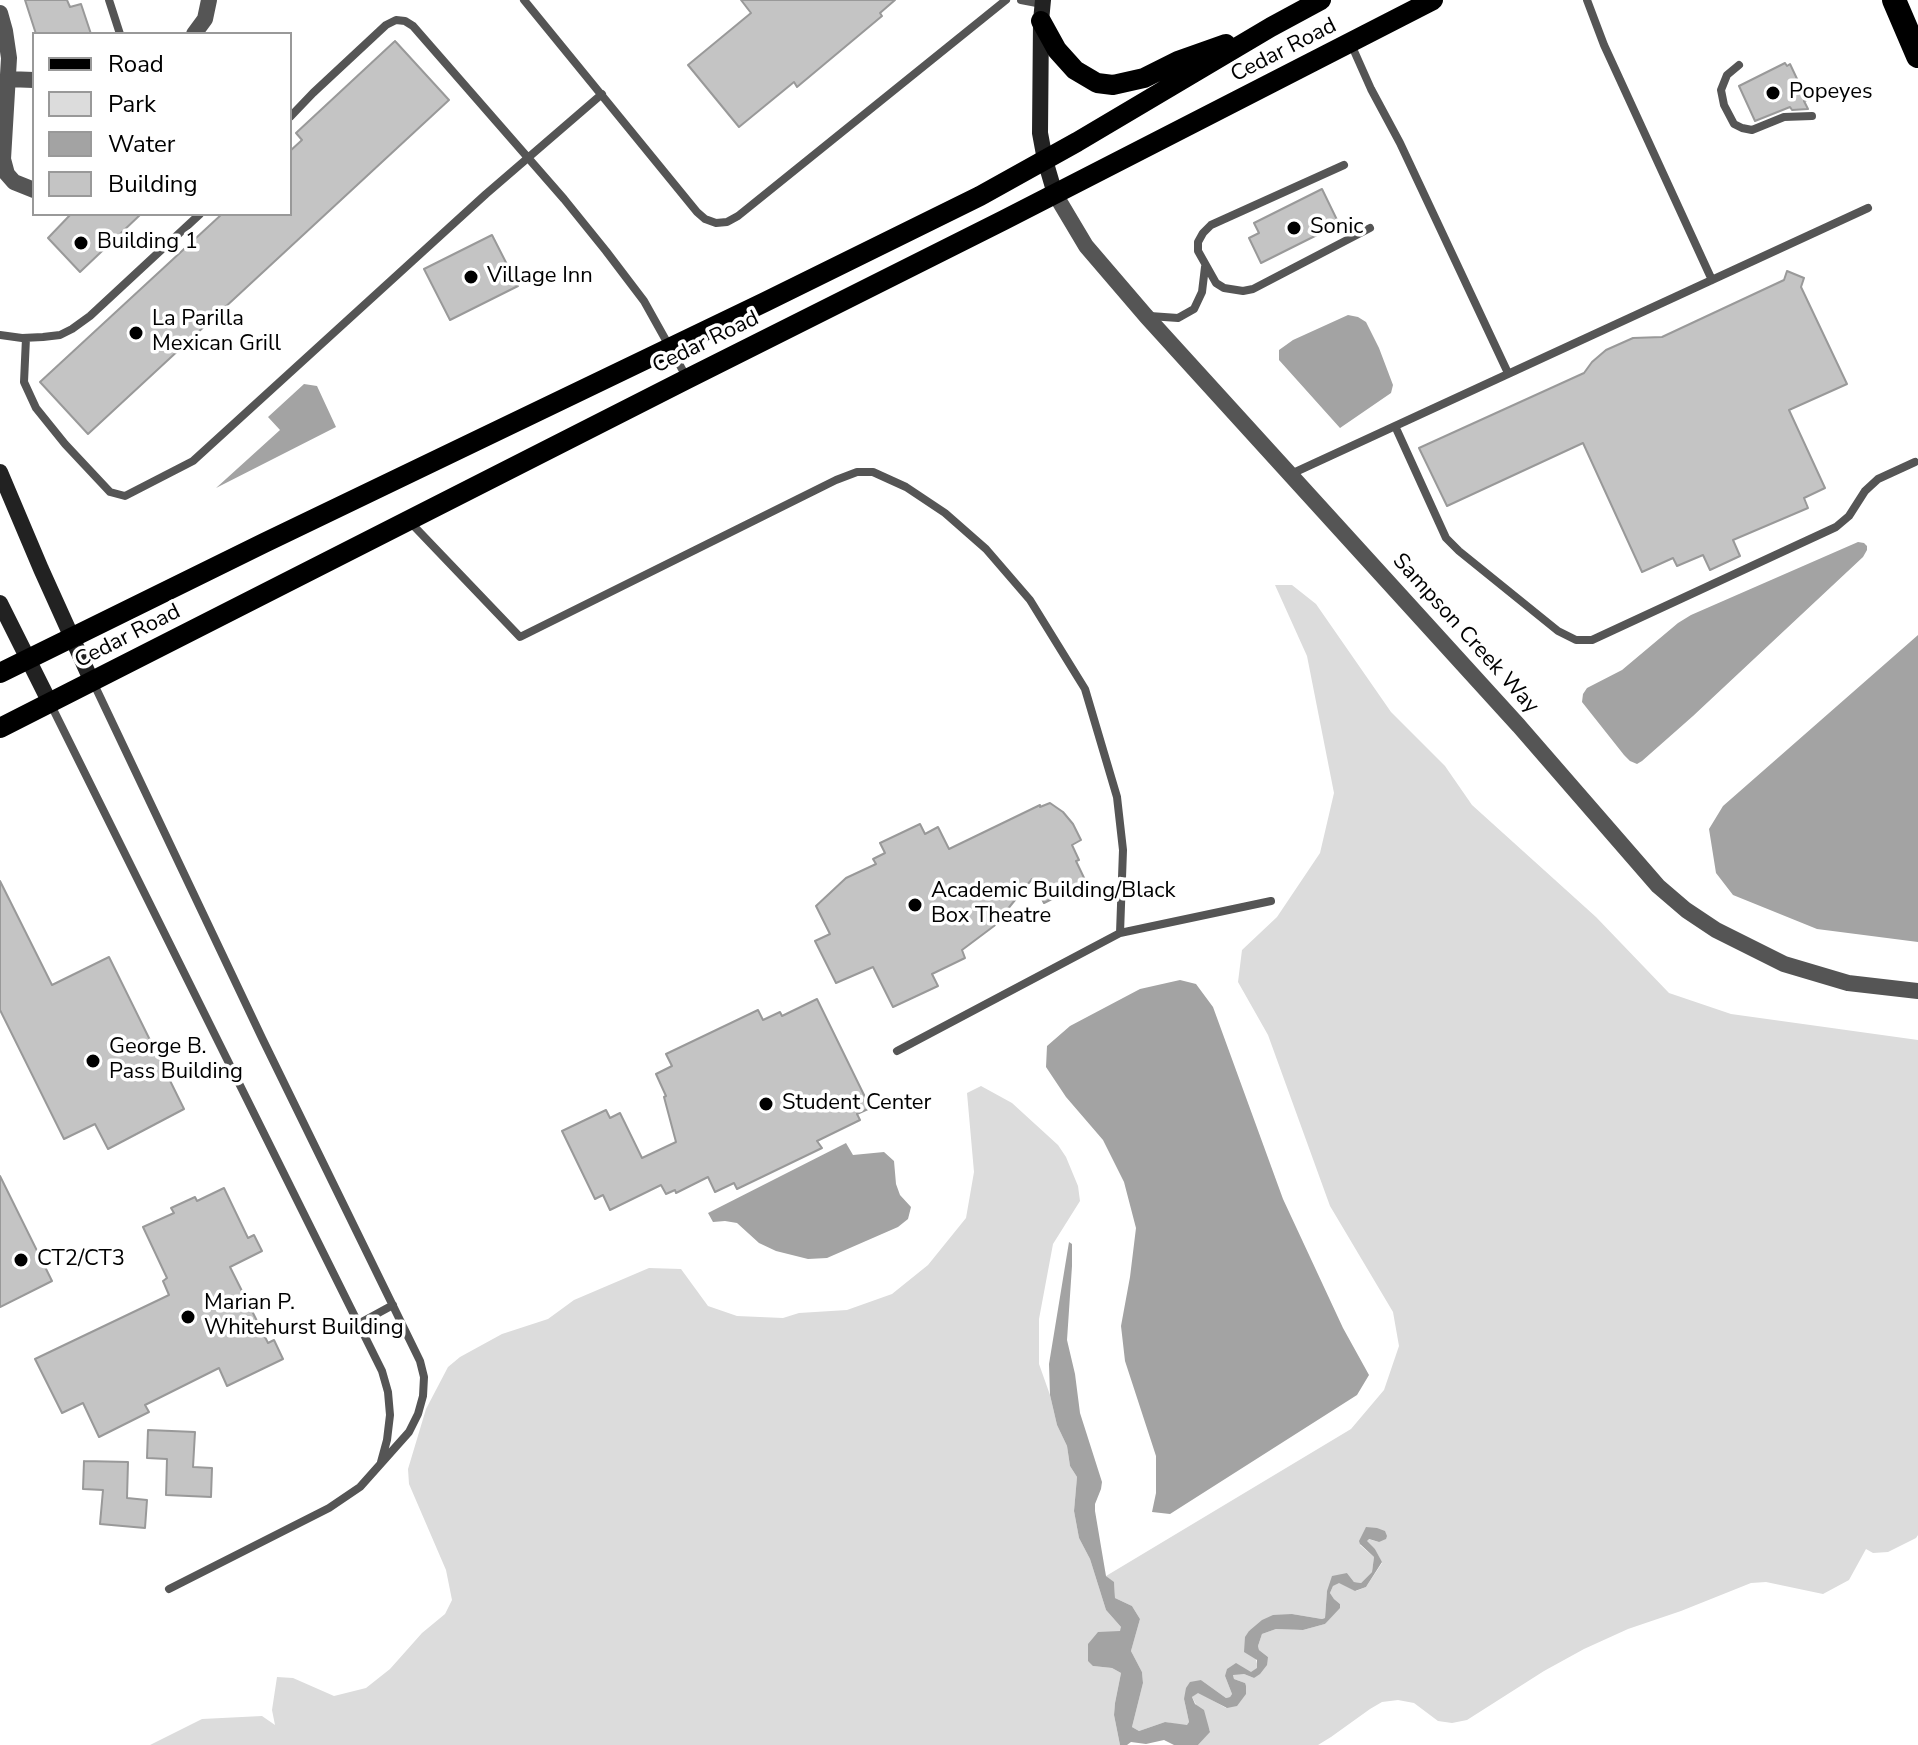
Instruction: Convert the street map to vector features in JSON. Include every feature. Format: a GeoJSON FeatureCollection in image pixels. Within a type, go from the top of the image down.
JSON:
{"type":"FeatureCollection","features":[{"type":"Feature","properties":{"kind":"highway"},"geometry":{"type":"LineString","coordinates":[[1894,0],[1918,56]]}},
{"type":"Feature","properties":{"kind":"main road","name":"Cedar Road"},"geometry":{"type":"LineString","coordinates":[[0,673],[980,196],[1321,0]]}},
{"type":"Feature","properties":{"kind":"main road","name":"Cedar Road"},"geometry":{"type":"LineString","coordinates":[[0,728],[1433,0]]}},
{"type":"Feature","properties":{"kind":"main road"},"geometry":{"type":"LineString","coordinates":[[1042,8],[1057,50],[1075,70],[1097,83],[1113,85],[1144,78],[1178,61],[1271,27]]}},
{"type":"Feature","properties":{"kind":"street"},"geometry":{"type":"LineString","coordinates":[[195,32],[205,19],[209,0]]}},
{"type":"Feature","properties":{"kind":"street"},"geometry":{"type":"LineString","coordinates":[[1042,8],[1039,124],[1055,194]]}},
{"type":"Feature","properties":{"kind":"street"},"geometry":{"type":"LineString","coordinates":[[0,13],[5,31],[3,159],[7,174],[14,182],[32,189]]}},
{"type":"Feature","properties":{"kind":"street"},"geometry":{"type":"LineString","coordinates":[[4,89],[32,81]]}},
{"type":"Feature","properties":{"kind":"street","name":"Sampson Creek Way"},"geometry":{"type":"LineString","coordinates":[[1055,194],[1086,246],[1146,316],[1519,726],[1658,886],[1716,930],[1784,964],[1848,983],[1918,991]]}},
{"type":"Feature","properties":{"kind":"street"},"geometry":{"type":"LineString","coordinates":[[0,472],[92,682]]}},
{"type":"Feature","properties":{"kind":"street"},"geometry":{"type":"LineString","coordinates":[[0,603],[50,703]]}},
{"type":"Feature","properties":{"kind":"lane"},"geometry":{"type":"LineString","coordinates":[[109,0],[119,32]]}},
{"type":"Feature","properties":{"kind":"lane"},"geometry":{"type":"LineString","coordinates":[[524,0],[697,212],[716,223],[738,216],[1006,0]]}},
{"type":"Feature","properties":{"kind":"lane"},"geometry":{"type":"LineString","coordinates":[[1021,0],[1042,8]]}},
{"type":"Feature","properties":{"kind":"lane"},"geometry":{"type":"LineString","coordinates":[[1587,0],[1604,45],[1712,280]]}},
{"type":"Feature","properties":{"kind":"lane"},"geometry":{"type":"LineString","coordinates":[[292,115],[386,25],[396,20],[413,26],[564,199],[625,275],[644,301],[687,379]]}},
{"type":"Feature","properties":{"kind":"lane"},"geometry":{"type":"LineString","coordinates":[[1350,44],[1508,373]]}},
{"type":"Feature","properties":{"kind":"lane"},"geometry":{"type":"LineString","coordinates":[[1739,65],[1727,75],[1721,90],[1724,105],[1734,124],[1752,130],[1784,117],[1812,116]]}},
{"type":"Feature","properties":{"kind":"lane"},"geometry":{"type":"LineString","coordinates":[[26,338],[24,382],[36,408],[110,492],[125,496],[193,461],[486,194],[602,94]]}},
{"type":"Feature","properties":{"kind":"lane"},"geometry":{"type":"LineString","coordinates":[[1344,165],[1211,225],[1198,242],[1198,251],[1216,283],[1224,288],[1243,291],[1253,289],[1370,228]]}},
{"type":"Feature","properties":{"kind":"lane"},"geometry":{"type":"LineString","coordinates":[[1290,475],[1868,208]]}},
{"type":"Feature","properties":{"kind":"lane"},"geometry":{"type":"LineString","coordinates":[[0,335],[26,338],[60,335],[72,329],[198,216]]}},
{"type":"Feature","properties":{"kind":"lane"},"geometry":{"type":"LineString","coordinates":[[1146,316],[1178,318],[1194,309],[1202,292],[1206,267]]}},
{"type":"Feature","properties":{"kind":"lane"},"geometry":{"type":"LineString","coordinates":[[1395,426],[1446,538],[1558,631],[1576,640],[1592,640],[1836,527],[1849,516],[1865,491],[1878,479],[1915,462]]}},
{"type":"Feature","properties":{"kind":"lane"},"geometry":{"type":"LineString","coordinates":[[409,522],[520,637],[836,480],[857,472],[873,472],[906,487],[945,513],[986,549],[1030,600],[1085,689],[1117,797],[1123,850],[1120,933]]}},
{"type":"Feature","properties":{"kind":"lane"},"geometry":{"type":"LineString","coordinates":[[92,682],[420,1361],[424,1377],[423,1396],[409,1432],[360,1487],[329,1508],[169,1589]]}},
{"type":"Feature","properties":{"kind":"lane"},"geometry":{"type":"LineString","coordinates":[[50,703],[382,1371],[390,1415],[380,1466]]}},
{"type":"Feature","properties":{"kind":"lane"},"geometry":{"type":"LineString","coordinates":[[897,1051],[1120,933],[1271,901]]}},
{"type":"Feature","properties":{"kind":"lane"},"geometry":{"type":"LineString","coordinates":[[360,1323],[393,1305]]}},
{"type":"Feature","properties":{"kind":"green space"},"geometry":{"type":"Polygon","coordinates":[[[1275,585],[1292,585],[1316,604],[1391,712],[1445,766],[1472,805],[1596,917],[1669,993],[1731,1014],[1918,1040],[1918,1535],[1888,1552],[1873,1553],[1866,1549],[1849,1580],[1823,1594],[1766,1582],[1751,1583],[1628,1629],[1544,1671],[1467,1720],[1452,1723],[1438,1721],[1414,1703],[1398,1700],[1382,1702],[1318,1745],[1198,1745],[1210,1731],[1192,1697],[1198,1692],[1226,1708],[1245,1683],[1234,1679],[1233,1675],[1225,1676],[1232,1694],[1226,1698],[1201,1680],[1184,1699],[1189,1722],[1187,1726],[1165,1722],[1139,1731],[1132,1727],[1143,1683],[1142,1672],[1131,1651],[1140,1619],[1132,1606],[1115,1598],[1114,1583],[1106,1576],[1351,1429],[1384,1390],[1399,1346],[1393,1312],[1330,1206],[1268,1035],[1238,982],[1242,950],[1277,917],[1320,853],[1334,793],[1307,656],[1275,585]],[[1377,1528],[1360,1545],[1374,1557],[1372,1572],[1361,1583],[1354,1582],[1347,1573],[1327,1591],[1325,1618],[1292,1614],[1249,1631],[1258,1668],[1252,1673],[1238,1674],[1254,1678],[1268,1657],[1259,1650],[1262,1634],[1276,1629],[1303,1630],[1325,1624],[1340,1604],[1330,1593],[1333,1586],[1339,1582],[1356,1591],[1366,1587],[1382,1563],[1375,1549],[1366,1542],[1368,1539],[1379,1542],[1377,1528]]]}},
{"type":"Feature","properties":{"kind":"green space"},"geometry":{"type":"Polygon","coordinates":[[[981,1086],[1012,1103],[1058,1145],[1078,1186],[1080,1201],[1053,1244],[1039,1319],[1039,1364],[1057,1425],[1067,1446],[1070,1466],[1077,1477],[1074,1511],[1079,1538],[1090,1559],[1106,1610],[1121,1627],[1093,1666],[1112,1668],[1121,1673],[1114,1715],[1120,1745],[150,1745],[202,1719],[262,1716],[275,1725],[272,1710],[277,1677],[293,1678],[334,1696],[366,1688],[390,1669],[422,1633],[445,1614],[452,1600],[446,1570],[409,1484],[408,1469],[426,1409],[448,1367],[460,1357],[502,1334],[548,1319],[574,1300],[649,1268],[681,1269],[708,1306],[737,1316],[783,1318],[799,1313],[847,1310],[892,1294],[928,1265],[966,1218],[974,1172],[967,1093],[981,1086]]]}},
{"type":"Feature","properties":{"kind":"water"},"geometry":{"type":"Polygon","coordinates":[[[1348,315],[1366,322],[1393,385],[1391,393],[1340,428],[1279,360],[1279,350],[1293,340],[1348,315]]]}},
{"type":"Feature","properties":{"kind":"water"},"geometry":{"type":"Polygon","coordinates":[[[304,384],[317,386],[336,427],[216,488],[280,430],[268,417],[304,384]]]}},
{"type":"Feature","properties":{"kind":"water"},"geometry":{"type":"Polygon","coordinates":[[[1858,542],[1867,546],[1863,557],[1693,716],[1637,764],[1624,755],[1582,702],[1587,688],[1622,670],[1691,615],[1858,542]]]}},
{"type":"Feature","properties":{"kind":"water"},"geometry":{"type":"Polygon","coordinates":[[[1918,635],[1918,942],[1817,929],[1733,895],[1716,873],[1709,829],[1723,806],[1918,635]]]}},
{"type":"Feature","properties":{"kind":"water"},"geometry":{"type":"Polygon","coordinates":[[[1180,980],[1196,984],[1213,1007],[1283,1199],[1343,1328],[1369,1375],[1357,1395],[1170,1514],[1152,1512],[1156,1493],[1156,1456],[1125,1361],[1121,1326],[1136,1228],[1124,1182],[1103,1140],[1066,1097],[1046,1067],[1047,1046],[1070,1026],[1140,989],[1180,980]]]}},
{"type":"Feature","properties":{"kind":"water"},"geometry":{"type":"Polygon","coordinates":[[[846,1143],[853,1155],[884,1152],[894,1161],[900,1195],[911,1207],[908,1219],[898,1227],[827,1258],[808,1259],[776,1251],[759,1243],[737,1223],[713,1222],[708,1213],[846,1143]]]}},
{"type":"Feature","properties":{"kind":"water"},"geometry":{"type":"Polygon","coordinates":[[[1069,1242],[1072,1244],[1072,1266],[1067,1340],[1080,1413],[1102,1482],[1095,1511],[1106,1576],[1114,1582],[1115,1598],[1132,1606],[1140,1619],[1131,1651],[1142,1672],[1143,1683],[1132,1727],[1139,1731],[1165,1722],[1187,1725],[1184,1699],[1190,1682],[1201,1680],[1226,1698],[1230,1697],[1232,1694],[1225,1676],[1227,1669],[1236,1663],[1251,1672],[1257,1668],[1257,1660],[1244,1652],[1245,1637],[1249,1631],[1273,1615],[1325,1618],[1327,1591],[1332,1576],[1347,1573],[1354,1582],[1361,1583],[1372,1572],[1374,1557],[1359,1541],[1366,1527],[1385,1531],[1387,1536],[1379,1542],[1367,1541],[1382,1562],[1366,1587],[1355,1591],[1339,1583],[1333,1586],[1330,1593],[1340,1608],[1325,1624],[1303,1630],[1276,1629],[1262,1634],[1258,1646],[1268,1657],[1267,1665],[1254,1678],[1244,1674],[1233,1675],[1234,1679],[1246,1686],[1246,1694],[1237,1706],[1227,1708],[1198,1693],[1192,1697],[1195,1704],[1204,1710],[1210,1732],[1198,1745],[1174,1745],[1164,1740],[1120,1745],[1114,1715],[1121,1673],[1112,1668],[1093,1666],[1088,1661],[1088,1644],[1098,1632],[1120,1631],[1121,1627],[1106,1610],[1090,1559],[1079,1538],[1074,1511],[1077,1477],[1070,1466],[1067,1446],[1057,1425],[1050,1395],[1049,1364],[1069,1242]]]}},
{"type":"Feature","properties":{"kind":"building"},"geometry":{"type":"Polygon","coordinates":[[[25,0],[67,0],[70,7],[81,4],[90,32],[35,32],[25,0]]]}},
{"type":"Feature","properties":{"kind":"building"},"geometry":{"type":"Polygon","coordinates":[[[741,0],[895,0],[880,13],[882,16],[797,87],[794,82],[739,127],[688,65],[751,13],[741,0]]]}},
{"type":"Feature","properties":{"kind":"building"},"geometry":{"type":"Polygon","coordinates":[[[395,41],[449,100],[88,434],[40,382],[220,216],[292,216],[292,149],[302,140],[296,133],[395,41]]]}},
{"type":"Feature","properties":{"kind":"building","name":"Popeyes"},"geometry":{"type":"Polygon","coordinates":[[[1785,63],[1787,66],[1790,64],[1807,100],[1804,101],[1808,109],[1792,110],[1790,107],[1755,121],[1739,86],[1785,63]]]}},
{"type":"Feature","properties":{"kind":"building","name":"Sonic"},"geometry":{"type":"Polygon","coordinates":[[[1322,189],[1339,224],[1261,263],[1249,238],[1259,233],[1254,223],[1322,189]]]}},
{"type":"Feature","properties":{"kind":"building","name":"Building 1"},"geometry":{"type":"Polygon","coordinates":[[[69,216],[139,216],[80,272],[48,238],[69,216]]]}},
{"type":"Feature","properties":{"kind":"building"},"geometry":{"type":"Polygon","coordinates":[[[492,235],[518,286],[450,320],[424,269],[492,235]]]}},
{"type":"Feature","properties":{"kind":"building"},"geometry":{"type":"Polygon","coordinates":[[[1787,271],[1804,278],[1801,287],[1847,384],[1789,410],[1825,488],[1804,498],[1808,508],[1733,540],[1740,556],[1710,570],[1703,555],[1677,566],[1673,558],[1642,572],[1583,443],[1447,506],[1419,448],[1584,373],[1606,350],[1633,338],[1662,337],[1784,280],[1787,271]]]}},
{"type":"Feature","properties":{"kind":"building","name":"Academic Building/Black Box Theatre"},"geometry":{"type":"Polygon","coordinates":[[[1050,803],[1063,812],[1081,840],[1072,845],[1086,882],[1044,903],[1032,879],[994,926],[962,950],[965,958],[932,974],[938,986],[893,1007],[873,967],[836,983],[815,941],[830,934],[816,906],[846,878],[876,864],[873,859],[885,853],[880,843],[920,824],[925,834],[938,827],[949,849],[1050,803]]]}},
{"type":"Feature","properties":{"kind":"building","name":"George B. Pass Building"},"geometry":{"type":"Polygon","coordinates":[[[0,881],[52,985],[109,957],[184,1109],[108,1149],[95,1124],[64,1139],[0,1010],[0,881]]]}},
{"type":"Feature","properties":{"kind":"building","name":"Student Center"},"geometry":{"type":"Polygon","coordinates":[[[817,999],[866,1099],[868,1109],[857,1114],[860,1120],[817,1141],[822,1148],[737,1189],[734,1183],[715,1192],[708,1177],[676,1193],[675,1190],[666,1194],[661,1185],[610,1210],[603,1195],[595,1199],[562,1131],[606,1110],[610,1118],[620,1113],[642,1158],[676,1142],[666,1096],[656,1074],[672,1066],[666,1054],[758,1010],[763,1020],[780,1012],[782,1016],[817,999]]]}},
{"type":"Feature","properties":{"kind":"building","name":"CT2/CT3"},"geometry":{"type":"Polygon","coordinates":[[[0,1176],[52,1281],[0,1307],[0,1176]]]}},
{"type":"Feature","properties":{"kind":"building","name":"Marian P. Whitehurst Building"},"geometry":{"type":"Polygon","coordinates":[[[224,1188],[248,1238],[254,1235],[262,1251],[230,1267],[268,1343],[274,1340],[283,1359],[227,1386],[219,1368],[145,1405],[149,1412],[99,1437],[83,1403],[62,1413],[35,1359],[169,1295],[163,1281],[167,1278],[143,1227],[174,1213],[171,1208],[195,1197],[197,1201],[224,1188]]]}},
{"type":"Feature","properties":{"kind":"building"},"geometry":{"type":"Polygon","coordinates":[[[148,1430],[195,1432],[193,1467],[212,1468],[211,1497],[166,1495],[167,1459],[147,1458],[148,1430]]]}},
{"type":"Feature","properties":{"kind":"building"},"geometry":{"type":"Polygon","coordinates":[[[84,1461],[128,1462],[127,1498],[147,1500],[145,1528],[100,1524],[103,1490],[83,1489],[84,1461]]]}},
{"type":"Feature","properties":{"kind":"place","name":"Popeyes"},"geometry":{"type":"Point","coordinates":[1773,93]}},
{"type":"Feature","properties":{"kind":"place","name":"Sonic"},"geometry":{"type":"Point","coordinates":[1294,228]}},
{"type":"Feature","properties":{"kind":"place","name":"Building 1"},"geometry":{"type":"Point","coordinates":[81,243]}},
{"type":"Feature","properties":{"kind":"place","name":"Village Inn"},"geometry":{"type":"Point","coordinates":[471,277]}},
{"type":"Feature","properties":{"kind":"place","name":"La Parilla Mexican Grill"},"geometry":{"type":"Point","coordinates":[136,333]}},
{"type":"Feature","properties":{"kind":"place","name":"Academic Building/Black Box Theatre"},"geometry":{"type":"Point","coordinates":[915,905]}},
{"type":"Feature","properties":{"kind":"place","name":"George B. Pass Building"},"geometry":{"type":"Point","coordinates":[93,1061]}},
{"type":"Feature","properties":{"kind":"place","name":"Student Center"},"geometry":{"type":"Point","coordinates":[766,1104]}},
{"type":"Feature","properties":{"kind":"place","name":"CT2/CT3"},"geometry":{"type":"Point","coordinates":[21,1260]}},
{"type":"Feature","properties":{"kind":"place","name":"Marian P. Whitehurst Building"},"geometry":{"type":"Point","coordinates":[188,1317]}}]}
